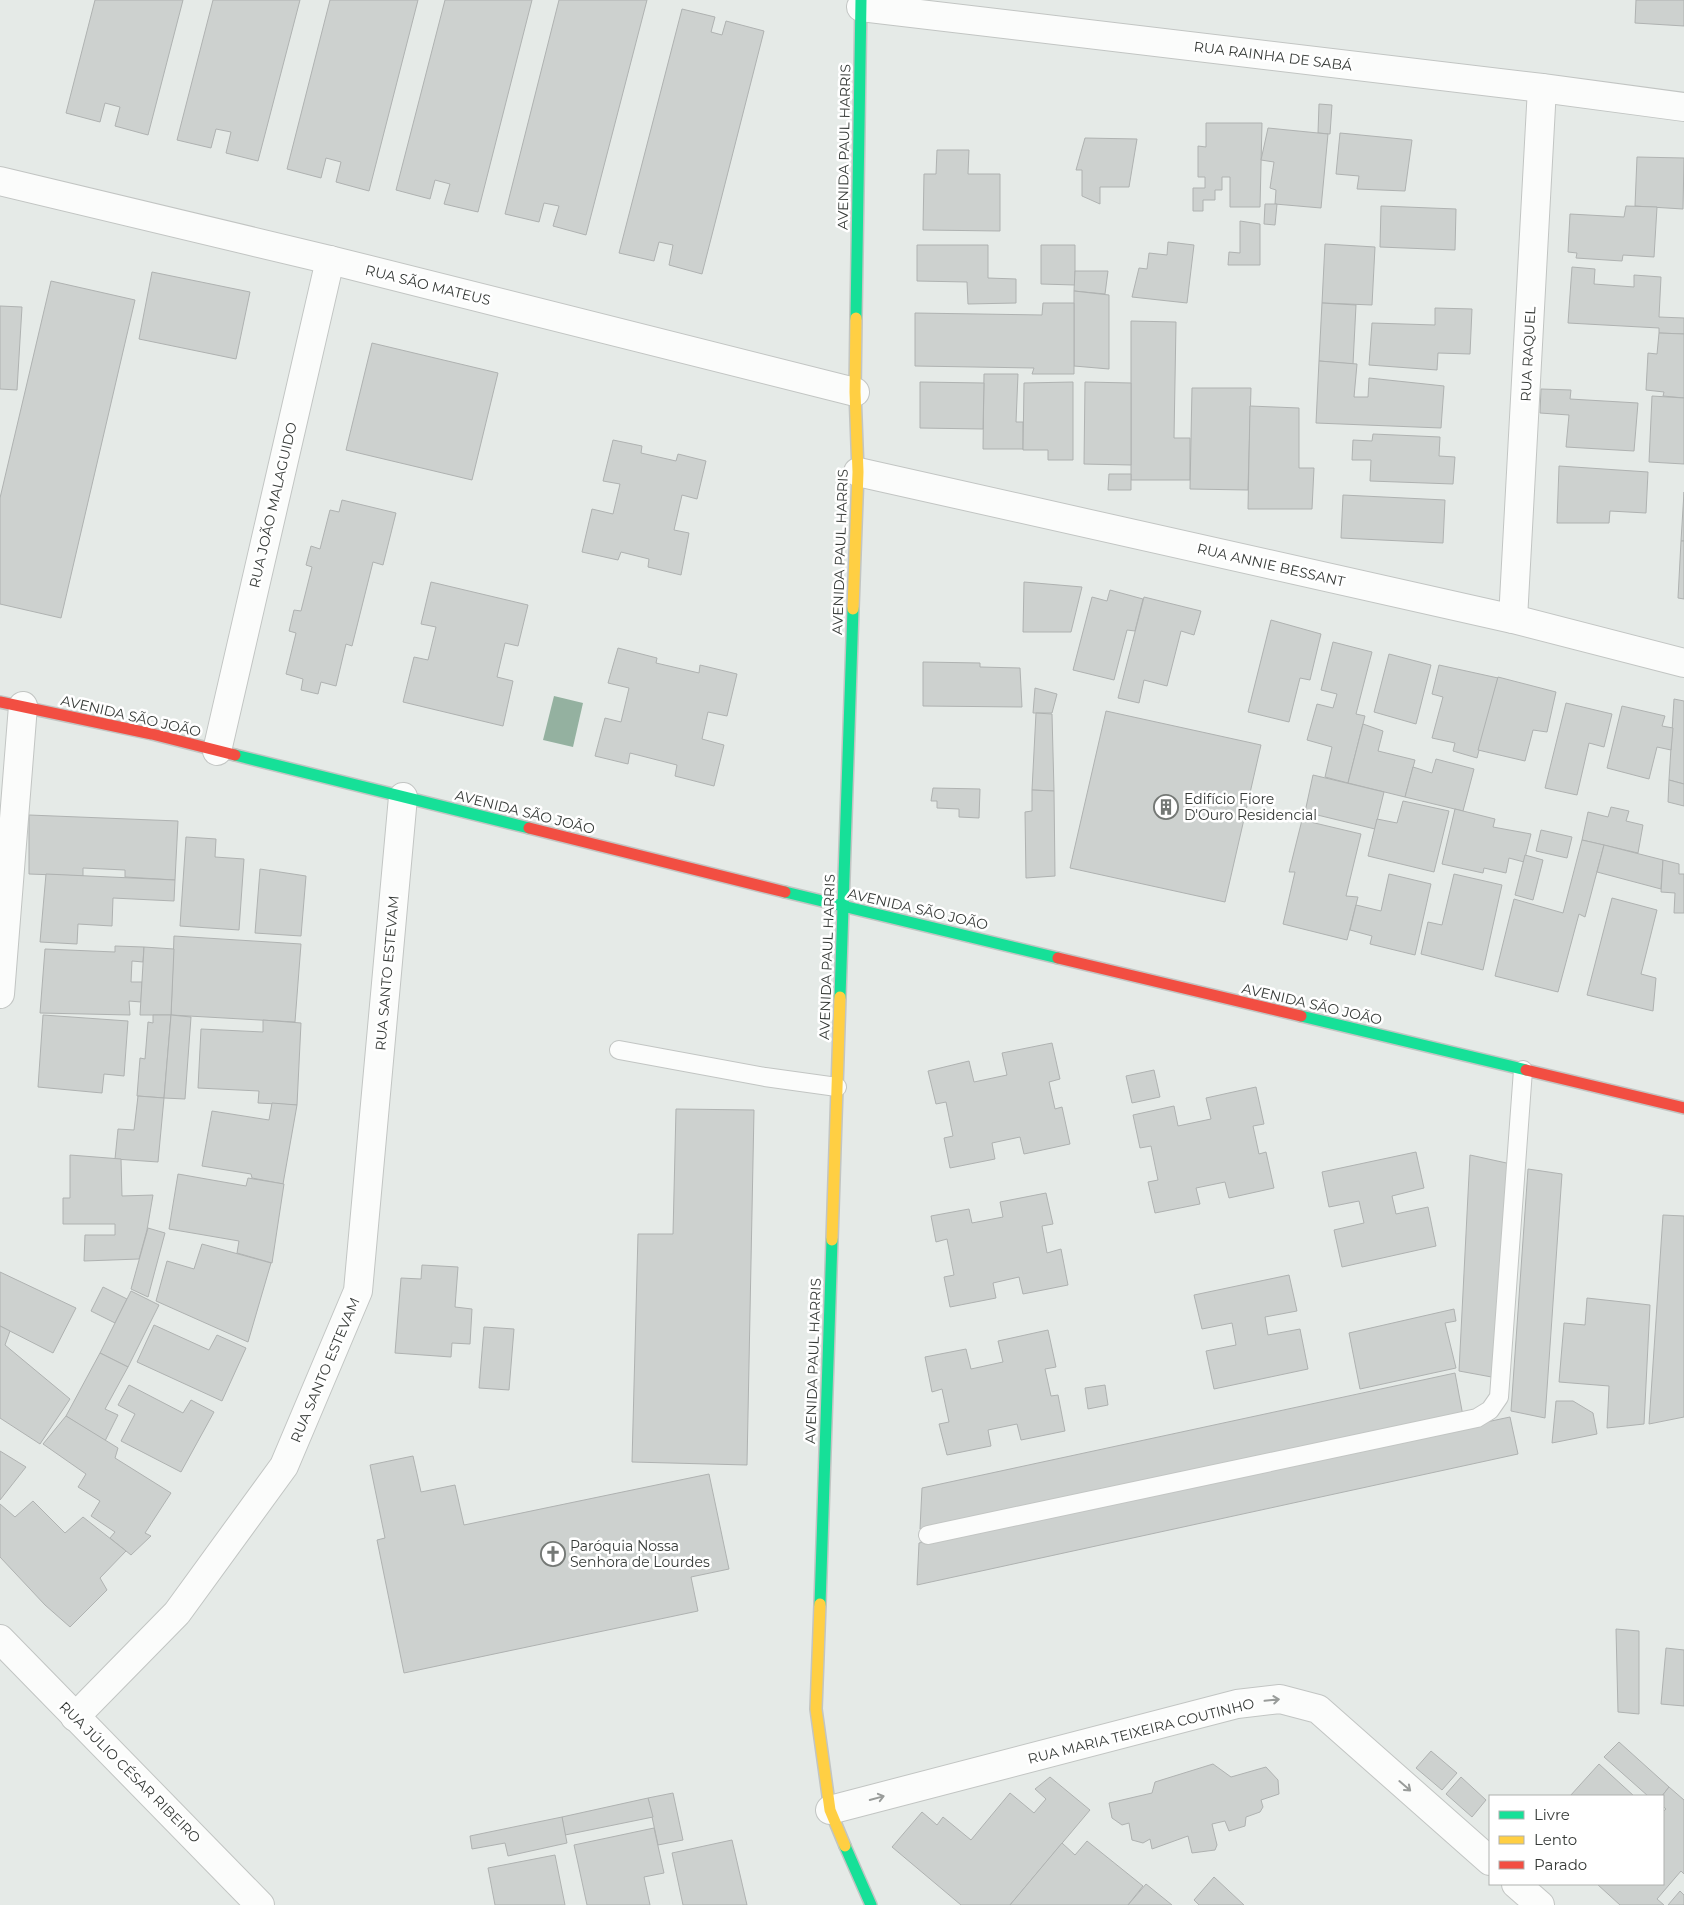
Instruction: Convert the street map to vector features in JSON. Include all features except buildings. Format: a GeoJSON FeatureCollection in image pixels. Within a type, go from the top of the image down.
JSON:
{"type":"FeatureCollection","features":[{"type":"Feature","properties":{"kind":"street","name":"RUA RAINHA DE SABÁ"},"geometry":{"type":"LineString","coordinates":[[861,3],[1684,107]]}},
{"type":"Feature","properties":{"kind":"street","name":"AVENIDA PAUL HARRIS"},"geometry":{"type":"LineString","coordinates":[[861,3],[855,392],[858,472],[816,1709],[830,1810],[870,1905]]}},
{"type":"Feature","properties":{"kind":"street","name":"RUA RAQUEL"},"geometry":{"type":"LineString","coordinates":[[1514,619],[1542,88]]}},
{"type":"Feature","properties":{"kind":"street","name":"RUA SÃO MATEUS"},"geometry":{"type":"LineString","coordinates":[[0,181],[330,260],[855,392]]}},
{"type":"Feature","properties":{"kind":"street","name":"RUA JOÃO MALAGUIDO"},"geometry":{"type":"LineString","coordinates":[[216,751],[330,260]]}},
{"type":"Feature","properties":{"kind":"street","name":"RUA ANNIE BESSANT"},"geometry":{"type":"LineString","coordinates":[[858,472],[1514,619],[1684,663]]}},
{"type":"Feature","properties":{"kind":"street","name":"AVENIDA SÃO JOÃO"},"geometry":{"type":"LineString","coordinates":[[11,704],[152,734],[844,907],[1684,1108]]}},
{"type":"Feature","properties":{"kind":"street"},"geometry":{"type":"LineString","coordinates":[[0,994],[11,704]]}},
{"type":"Feature","properties":{"kind":"street","name":"RUA SANTO ESTEVAM"},"geometry":{"type":"LineString","coordinates":[[75,1717],[177,1612],[284,1466],[358,1291],[403,797]]}},
{"type":"Feature","properties":{"kind":"street","name":"RUA JÚLIO CÉSAR RIBEIRO"},"geometry":{"type":"LineString","coordinates":[[0,1639],[260,1905]]}},
{"type":"Feature","properties":{"kind":"street","name":"RUA MARIA TEIXEIRA COUTINHO"},"geometry":{"type":"LineString","coordinates":[[830,1810],[1236,1704],[1280,1699],[1318,1709],[1489,1860]]}},
{"type":"Feature","properties":{"kind":"street"},"geometry":{"type":"LineString","coordinates":[[1517,1885],[1540,1905]]}},
{"type":"Feature","properties":{"kind":"lane"},"geometry":{"type":"LineString","coordinates":[[619,1050],[765,1077],[837,1087]]}},
{"type":"Feature","properties":{"kind":"lane"},"geometry":{"type":"LineString","coordinates":[[928,1535],[1477,1418],[1490,1410],[1499,1397],[1523,1070]]}},
{"type":"Feature","properties":{"kind":"shaded area"},"geometry":{"type":"Polygon","coordinates":[[[554,696],[583,703],[573,747],[543,740],[554,696]]]}},
{"type":"Feature","properties":{"kind":"traffic: fast"},"geometry":{"type":"LineString","coordinates":[[856,318],[861,0]]}},
{"type":"Feature","properties":{"kind":"traffic: fast"},"geometry":{"type":"LineString","coordinates":[[840,997],[853,609]]}},
{"type":"Feature","properties":{"kind":"traffic: fast"},"geometry":{"type":"LineString","coordinates":[[235,755],[529,828]]}},
{"type":"Feature","properties":{"kind":"traffic: fast"},"geometry":{"type":"LineString","coordinates":[[785,892],[1058,958]]}},
{"type":"Feature","properties":{"kind":"traffic: fast"},"geometry":{"type":"LineString","coordinates":[[1301,1016],[1526,1070]]}},
{"type":"Feature","properties":{"kind":"traffic: fast"},"geometry":{"type":"LineString","coordinates":[[820,1604],[832,1240]]}},
{"type":"Feature","properties":{"kind":"traffic: fast"},"geometry":{"type":"LineString","coordinates":[[845,1846],[871,1905]]}},
{"type":"Feature","properties":{"kind":"traffic: slow"},"geometry":{"type":"LineString","coordinates":[[853,609],[858,472],[855,392],[856,318]]}},
{"type":"Feature","properties":{"kind":"traffic: slow"},"geometry":{"type":"LineString","coordinates":[[832,1240],[840,997]]}},
{"type":"Feature","properties":{"kind":"traffic: slow"},"geometry":{"type":"LineString","coordinates":[[820,1604],[816,1709],[830,1810],[845,1846]]}},
{"type":"Feature","properties":{"kind":"traffic: jam"},"geometry":{"type":"LineString","coordinates":[[0,702],[152,734],[235,755]]}},
{"type":"Feature","properties":{"kind":"traffic: jam"},"geometry":{"type":"LineString","coordinates":[[529,828],[785,892]]}},
{"type":"Feature","properties":{"kind":"traffic: jam"},"geometry":{"type":"LineString","coordinates":[[1058,958],[1301,1016]]}},
{"type":"Feature","properties":{"kind":"traffic: jam"},"geometry":{"type":"LineString","coordinates":[[1526,1070],[1684,1108]]}},
{"type":"Feature","properties":{"kind":"place","name":"Edifício Fiore D'Ouro Residencial"},"geometry":{"type":"Point","coordinates":[1166,807]}},
{"type":"Feature","properties":{"kind":"place","name":"Paróquia Nossa Senhora de Lourdes"},"geometry":{"type":"Point","coordinates":[553,1554]}}]}
